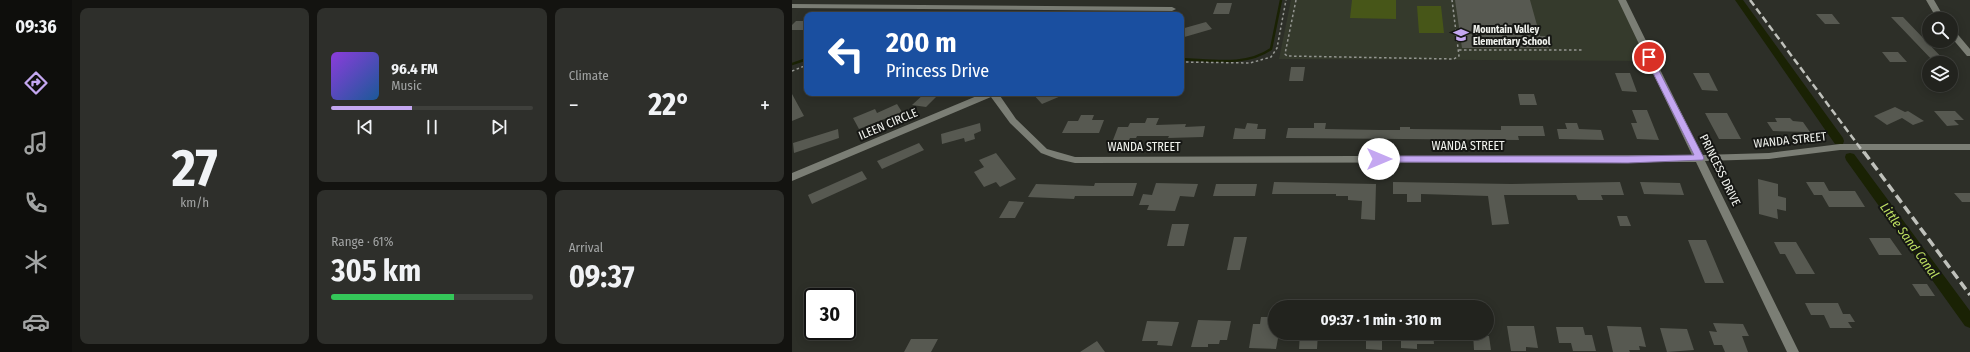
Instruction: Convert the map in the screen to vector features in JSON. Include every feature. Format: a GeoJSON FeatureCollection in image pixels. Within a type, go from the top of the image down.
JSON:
{"type":"FeatureCollection","features":[{"type":"Feature","properties":{"kind":"street"},"geometry":{"type":"LineString","coordinates":[[977,12],[987,0]]}},
{"type":"Feature","properties":{"kind":"street","name":"PRINCESS DRIVE"},"geometry":{"type":"LineString","coordinates":[[1622,0],[1793,352]]}},
{"type":"Feature","properties":{"kind":"street"},"geometry":{"type":"LineString","coordinates":[[1930,0],[1937,12]]}},
{"type":"Feature","properties":{"kind":"street"},"geometry":{"type":"LineString","coordinates":[[792,6],[1172,9]]}},
{"type":"Feature","properties":{"kind":"street"},"geometry":{"type":"LineString","coordinates":[[1958,40],[1970,54]]}},
{"type":"Feature","properties":{"kind":"street","name":"ILEEN CIRCLE"},"geometry":{"type":"LineString","coordinates":[[792,177],[985,96]]}},
{"type":"Feature","properties":{"kind":"street","name":"WANDA STREET"},"geometry":{"type":"LineString","coordinates":[[994,96],[1013,121],[1044,151],[1060,157],[1076,160],[1628,160],[1769,156],[1840,148],[1970,147]]}},
{"type":"Feature","properties":{"kind":"path"},"geometry":{"type":"LineString","coordinates":[[1184,62],[1250,63],[1271,57],[1277,48],[1286,0]]}},
{"type":"Feature","properties":{"kind":"path"},"geometry":{"type":"LineString","coordinates":[[1296,0],[1286,54],[1287,56],[1454,59],[1459,56],[1459,50],[1452,0]]}},
{"type":"Feature","properties":{"kind":"path"},"geometry":{"type":"LineString","coordinates":[[1459,50],[1583,50]]}},
{"type":"Feature","properties":{"kind":"path"},"geometry":{"type":"LineString","coordinates":[[792,71],[804,66]]}},
{"type":"Feature","properties":{"kind":"shaded area","name":"Mountain Valley Elementary School"},"geometry":{"type":"Polygon","coordinates":[[[1291,0],[1622,0],[1651,61],[1279,59],[1291,0]]]}},
{"type":"Feature","properties":{"kind":"green space"},"geometry":{"type":"Polygon","coordinates":[[[1352,0],[1396,0],[1396,19],[1350,18],[1352,0]]]}},
{"type":"Feature","properties":{"kind":"green space"},"geometry":{"type":"Polygon","coordinates":[[[1417,6],[1441,6],[1444,33],[1419,33],[1417,6]]]}},
{"type":"Feature","properties":{"kind":"building"},"geometry":{"type":"Polygon","coordinates":[[[1455,0],[1530,0],[1540,36],[1545,36],[1549,48],[1462,48],[1455,0]]]}},
{"type":"Feature","properties":{"kind":"building"},"geometry":{"type":"Polygon","coordinates":[[[1217,3],[1232,3],[1229,14],[1213,14],[1217,3]]]}},
{"type":"Feature","properties":{"kind":"building"},"geometry":{"type":"Polygon","coordinates":[[[1816,14],[1832,14],[1840,24],[1825,24],[1816,14]]]}},
{"type":"Feature","properties":{"kind":"building"},"geometry":{"type":"Polygon","coordinates":[[[1891,17],[1903,17],[1922,37],[1922,48],[1933,48],[1940,56],[1928,56],[1891,17]]]}},
{"type":"Feature","properties":{"kind":"building"},"geometry":{"type":"Polygon","coordinates":[[[796,21],[804,21],[804,30],[792,30],[792,25],[796,21]]]}},
{"type":"Feature","properties":{"kind":"building"},"geometry":{"type":"Polygon","coordinates":[[[1206,22],[1212,29],[1184,37],[1184,28],[1206,22]]]}},
{"type":"Feature","properties":{"kind":"building"},"geometry":{"type":"Polygon","coordinates":[[[1882,52],[1898,52],[1907,62],[1890,62],[1882,52]]]}},
{"type":"Feature","properties":{"kind":"building"},"geometry":{"type":"Polygon","coordinates":[[[1291,67],[1305,67],[1303,81],[1289,81],[1291,67]]]}},
{"type":"Feature","properties":{"kind":"building"},"geometry":{"type":"Polygon","coordinates":[[[1615,73],[1630,73],[1637,92],[1622,91],[1615,73]]]}},
{"type":"Feature","properties":{"kind":"building"},"geometry":{"type":"Polygon","coordinates":[[[1693,73],[1709,73],[1718,91],[1702,90],[1693,73]]]}},
{"type":"Feature","properties":{"kind":"building"},"geometry":{"type":"Polygon","coordinates":[[[792,94],[804,116],[792,121],[792,94]]]}},
{"type":"Feature","properties":{"kind":"building"},"geometry":{"type":"Polygon","coordinates":[[[1518,94],[1534,94],[1537,105],[1520,105],[1518,94]]]}},
{"type":"Feature","properties":{"kind":"building"},"geometry":{"type":"Polygon","coordinates":[[[922,96],[937,96],[926,107],[912,105],[922,96]]]}},
{"type":"Feature","properties":{"kind":"building"},"geometry":{"type":"Polygon","coordinates":[[[1035,96],[1061,96],[1042,104],[1035,96]]]}},
{"type":"Feature","properties":{"kind":"building"},"geometry":{"type":"Polygon","coordinates":[[[897,104],[902,112],[859,129],[853,118],[875,109],[877,113],[897,104]]]}},
{"type":"Feature","properties":{"kind":"building"},"geometry":{"type":"Polygon","coordinates":[[[1895,107],[1905,112],[1908,111],[1924,121],[1913,125],[1902,118],[1887,125],[1874,116],[1895,107]]]}},
{"type":"Feature","properties":{"kind":"building"},"geometry":{"type":"Polygon","coordinates":[[[1632,110],[1647,110],[1659,140],[1637,139],[1631,123],[1637,123],[1632,110]]]}},
{"type":"Feature","properties":{"kind":"building"},"geometry":{"type":"Polygon","coordinates":[[[1934,111],[1955,111],[1964,120],[1954,120],[1959,125],[1947,126],[1934,111]]]}},
{"type":"Feature","properties":{"kind":"building"},"geometry":{"type":"Polygon","coordinates":[[[1705,113],[1727,113],[1741,139],[1719,139],[1705,113]]]}},
{"type":"Feature","properties":{"kind":"building"},"geometry":{"type":"Polygon","coordinates":[[[1081,115],[1094,115],[1092,120],[1104,120],[1099,133],[1062,133],[1068,121],[1078,121],[1081,115]]]}},
{"type":"Feature","properties":{"kind":"building"},"geometry":{"type":"Polygon","coordinates":[[[1147,118],[1159,118],[1156,125],[1186,124],[1185,127],[1205,126],[1203,137],[1168,138],[1169,136],[1137,136],[1136,138],[1130,138],[1129,140],[1113,140],[1118,127],[1128,127],[1130,123],[1145,123],[1147,118]]]}},
{"type":"Feature","properties":{"kind":"building"},"geometry":{"type":"Polygon","coordinates":[[[1775,118],[1790,118],[1793,121],[1803,122],[1810,132],[1773,131],[1767,122],[1777,122],[1775,118]]]}},
{"type":"Feature","properties":{"kind":"building"},"geometry":{"type":"Polygon","coordinates":[[[980,123],[981,131],[974,134],[975,139],[965,142],[964,138],[942,144],[941,134],[980,123]]]}},
{"type":"Feature","properties":{"kind":"building"},"geometry":{"type":"Polygon","coordinates":[[[1247,123],[1258,124],[1257,129],[1266,129],[1265,139],[1233,139],[1235,128],[1245,129],[1247,123]]]}},
{"type":"Feature","properties":{"kind":"building"},"geometry":{"type":"Polygon","coordinates":[[[1314,123],[1326,123],[1325,129],[1380,130],[1400,130],[1400,127],[1410,127],[1410,129],[1501,130],[1501,126],[1543,126],[1545,136],[1518,136],[1519,140],[1286,138],[1288,128],[1314,128],[1314,123]]]}},
{"type":"Feature","properties":{"kind":"building"},"geometry":{"type":"Polygon","coordinates":[[[1565,123],[1577,123],[1579,129],[1601,130],[1604,140],[1559,139],[1557,129],[1567,129],[1565,123]]]}},
{"type":"Feature","properties":{"kind":"building"},"geometry":{"type":"Polygon","coordinates":[[[838,129],[839,138],[794,153],[793,143],[838,129]]]}},
{"type":"Feature","properties":{"kind":"building"},"geometry":{"type":"Polygon","coordinates":[[[919,143],[924,150],[882,169],[877,161],[919,143]]]}},
{"type":"Feature","properties":{"kind":"building"},"geometry":{"type":"Polygon","coordinates":[[[996,153],[1016,179],[1000,187],[996,182],[984,187],[974,172],[984,167],[979,160],[996,153]]]}},
{"type":"Feature","properties":{"kind":"building"},"geometry":{"type":"Polygon","coordinates":[[[862,171],[867,179],[812,204],[808,195],[862,171]]]}},
{"type":"Feature","properties":{"kind":"building"},"geometry":{"type":"Polygon","coordinates":[[[1758,179],[1778,184],[1778,196],[1786,198],[1786,211],[1777,209],[1778,219],[1759,214],[1758,179]]]}},
{"type":"Feature","properties":{"kind":"building"},"geometry":{"type":"Polygon","coordinates":[[[1274,182],[1376,184],[1375,220],[1361,219],[1362,201],[1348,200],[1348,196],[1336,196],[1336,194],[1272,194],[1274,182]]]}},
{"type":"Feature","properties":{"kind":"building"},"geometry":{"type":"Polygon","coordinates":[[[1393,182],[1511,184],[1620,182],[1624,195],[1601,195],[1603,200],[1578,200],[1576,195],[1504,195],[1509,224],[1492,225],[1488,196],[1421,194],[1421,202],[1407,202],[1407,194],[1393,194],[1393,182]]]}},
{"type":"Feature","properties":{"kind":"building"},"geometry":{"type":"Polygon","coordinates":[[[1640,182],[1680,183],[1684,195],[1644,194],[1640,182]]]}},
{"type":"Feature","properties":{"kind":"building"},"geometry":{"type":"Polygon","coordinates":[[[1806,182],[1824,182],[1829,191],[1855,191],[1865,207],[1829,207],[1822,195],[1814,195],[1806,182]]]}},
{"type":"Feature","properties":{"kind":"building"},"geometry":{"type":"Polygon","coordinates":[[[1095,183],[1137,183],[1133,196],[1075,196],[1074,199],[1028,197],[1036,184],[1094,186],[1095,183]]]}},
{"type":"Feature","properties":{"kind":"building"},"geometry":{"type":"Polygon","coordinates":[[[1156,183],[1198,184],[1194,197],[1180,196],[1175,211],[1147,210],[1149,205],[1139,205],[1143,194],[1152,195],[1156,183]]]}},
{"type":"Feature","properties":{"kind":"building"},"geometry":{"type":"Polygon","coordinates":[[[1216,184],[1257,184],[1255,196],[1213,196],[1216,184]]]}},
{"type":"Feature","properties":{"kind":"building"},"geometry":{"type":"Polygon","coordinates":[[[1954,193],[1970,193],[1970,202],[1962,202],[1954,193]]]}},
{"type":"Feature","properties":{"kind":"building"},"geometry":{"type":"Polygon","coordinates":[[[1009,201],[1024,202],[1015,218],[999,218],[1009,201]]]}},
{"type":"Feature","properties":{"kind":"building"},"geometry":{"type":"Polygon","coordinates":[[[1617,216],[1627,216],[1631,226],[1620,226],[1617,216]]]}},
{"type":"Feature","properties":{"kind":"building"},"geometry":{"type":"Polygon","coordinates":[[[1172,224],[1189,224],[1184,246],[1167,246],[1172,224]]]}},
{"type":"Feature","properties":{"kind":"building"},"geometry":{"type":"Polygon","coordinates":[[[1234,237],[1247,237],[1240,270],[1227,270],[1234,237]]]}},
{"type":"Feature","properties":{"kind":"building"},"geometry":{"type":"Polygon","coordinates":[[[1869,238],[1890,238],[1902,255],[1879,255],[1869,238]]]}},
{"type":"Feature","properties":{"kind":"building"},"geometry":{"type":"Polygon","coordinates":[[[1688,240],[1706,240],[1724,283],[1705,283],[1688,240]]]}},
{"type":"Feature","properties":{"kind":"building"},"geometry":{"type":"Polygon","coordinates":[[[1774,242],[1796,242],[1815,274],[1796,274],[1785,254],[1780,254],[1774,242]]]}},
{"type":"Feature","properties":{"kind":"building"},"geometry":{"type":"Polygon","coordinates":[[[1912,284],[1927,284],[1935,296],[1920,296],[1912,284]]]}},
{"type":"Feature","properties":{"kind":"building"},"geometry":{"type":"Polygon","coordinates":[[[1805,303],[1838,303],[1843,314],[1850,314],[1855,322],[1848,322],[1852,328],[1830,328],[1824,315],[1811,315],[1805,303]]]}},
{"type":"Feature","properties":{"kind":"building"},"geometry":{"type":"Polygon","coordinates":[[[1261,317],[1268,317],[1268,340],[1278,340],[1276,349],[1249,348],[1253,324],[1260,324],[1261,317]]]}},
{"type":"Feature","properties":{"kind":"building"},"geometry":{"type":"Polygon","coordinates":[[[1198,320],[1231,321],[1227,340],[1220,340],[1219,344],[1208,344],[1208,347],[1191,347],[1198,320]]]}},
{"type":"Feature","properties":{"kind":"building"},"geometry":{"type":"Polygon","coordinates":[[[1147,321],[1179,322],[1172,346],[1157,345],[1158,341],[1142,341],[1147,321]]]}},
{"type":"Feature","properties":{"kind":"building"},"geometry":{"type":"Polygon","coordinates":[[[1713,323],[1743,324],[1749,336],[1742,336],[1748,352],[1725,352],[1722,345],[1714,345],[1709,331],[1717,332],[1713,323]]]}},
{"type":"Feature","properties":{"kind":"building"},"geometry":{"type":"Polygon","coordinates":[[[1507,326],[1534,326],[1538,348],[1526,347],[1526,351],[1511,351],[1507,326]]]}},
{"type":"Feature","properties":{"kind":"building"},"geometry":{"type":"Polygon","coordinates":[[[1607,326],[1641,327],[1646,347],[1639,346],[1640,350],[1629,350],[1630,352],[1613,352],[1607,326]]]}},
{"type":"Feature","properties":{"kind":"building"},"geometry":{"type":"Polygon","coordinates":[[[1556,327],[1583,327],[1585,335],[1592,335],[1596,351],[1573,351],[1571,343],[1559,343],[1556,327]]]}},
{"type":"Feature","properties":{"kind":"building"},"geometry":{"type":"Polygon","coordinates":[[[1660,328],[1687,329],[1694,350],[1667,352],[1660,328]]]}},
{"type":"Feature","properties":{"kind":"building"},"geometry":{"type":"Polygon","coordinates":[[[911,339],[938,339],[931,352],[904,352],[911,339]]]}},
{"type":"Feature","properties":{"kind":"building"},"geometry":{"type":"Polygon","coordinates":[[[1300,340],[1318,340],[1317,349],[1299,349],[1300,340]]]}},
{"type":"Feature","properties":{"kind":"building"},"geometry":{"type":"Polygon","coordinates":[[[1366,340],[1382,340],[1382,350],[1366,349],[1366,340]]]}},
{"type":"Feature","properties":{"kind":"building"},"geometry":{"type":"Polygon","coordinates":[[[1401,340],[1434,340],[1434,344],[1417,344],[1417,349],[1401,348],[1401,340]]]}},
{"type":"Feature","properties":{"kind":"building"},"geometry":{"type":"Polygon","coordinates":[[[1473,340],[1490,340],[1491,350],[1474,350],[1473,340]]]}},
{"type":"Feature","properties":{"kind":"building"},"geometry":{"type":"Polygon","coordinates":[[[1097,341],[1105,352],[1080,352],[1097,341]]]}},
{"type":"Feature","properties":{"kind":"waterway"},"geometry":{"type":"LineString","coordinates":[[1184,59],[1216,61],[1239,60],[1261,55],[1271,49],[1281,0]]}},
{"type":"Feature","properties":{"kind":"waterway","name":"Little Sand Canal"},"geometry":{"type":"LineString","coordinates":[[1739,0],[1839,141]]}},
{"type":"Feature","properties":{"kind":"waterway"},"geometry":{"type":"LineString","coordinates":[[792,64],[804,60]]}},
{"type":"Feature","properties":{"kind":"waterway","name":"Little Sand Canal"},"geometry":{"type":"LineString","coordinates":[[1850,157],[1970,322]]}},
{"type":"Feature","properties":{"kind":"railway"},"geometry":{"type":"LineString","coordinates":[[1750,0],[1864,153]]}},
{"type":"Feature","properties":{"kind":"railway"},"geometry":{"type":"LineString","coordinates":[[1864,152],[1970,295]]}},
{"type":"Feature","properties":{"kind":"place","name":"Mountain Valley Elementary School"},"geometry":{"type":"Point","coordinates":[1461,35]}},
{"type":"Feature","properties":{"kind":"route"},"geometry":{"type":"LineString","coordinates":[[1379,159],[1439,158],[1628,160],[1699,158],[1649,57]]}}]}
